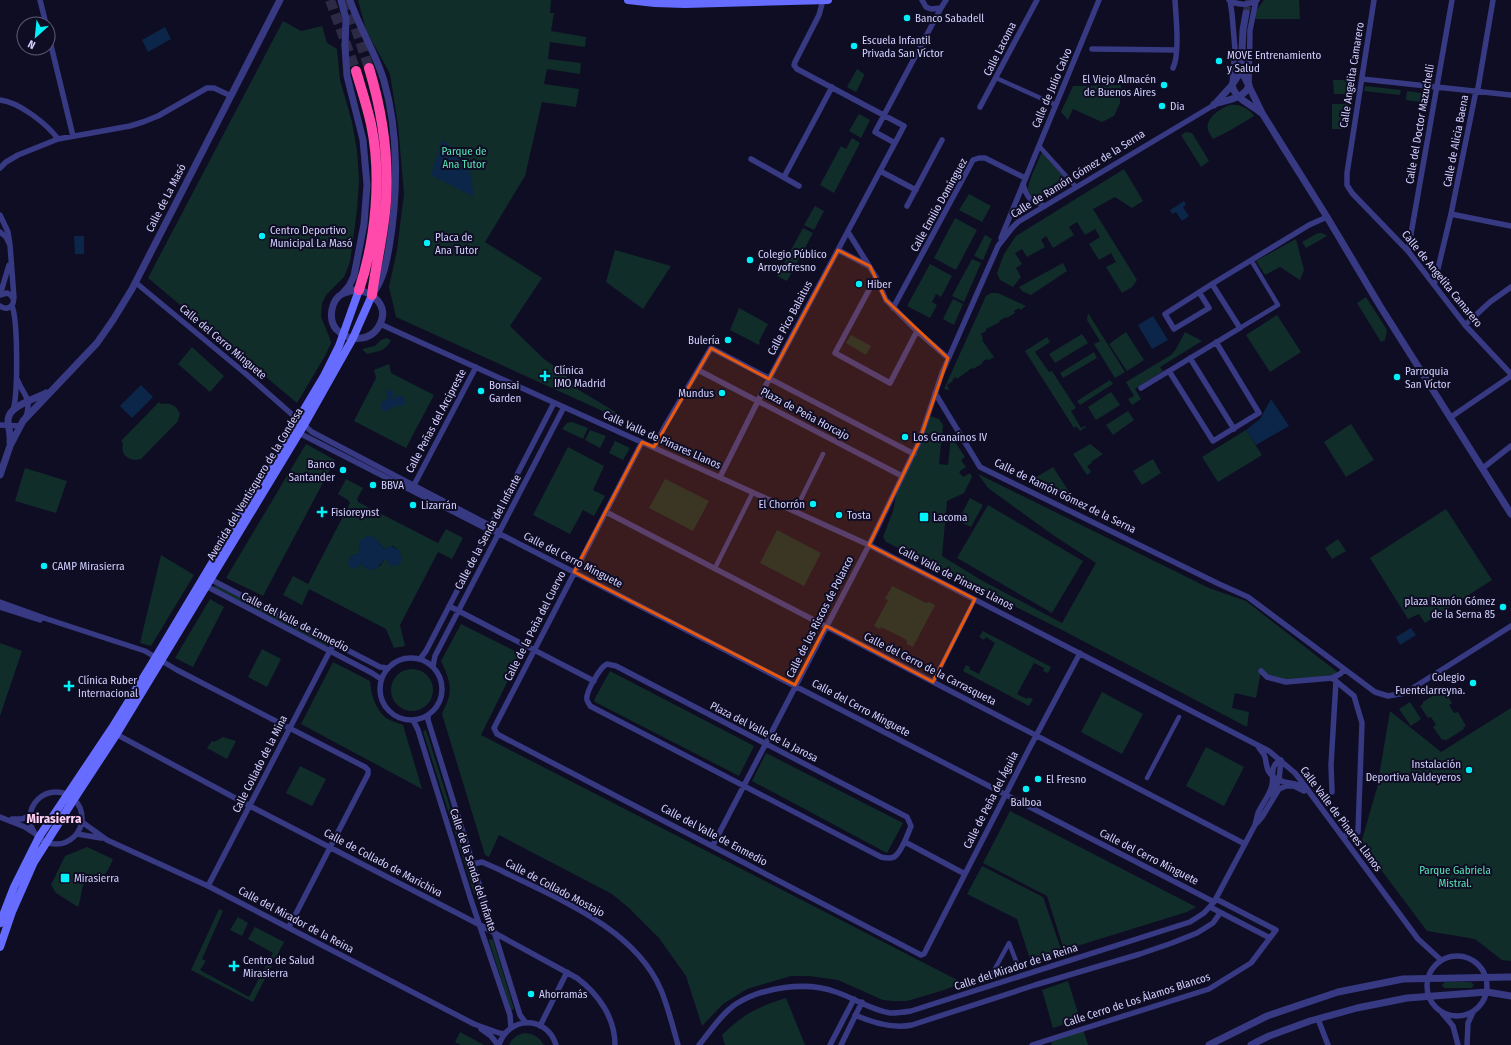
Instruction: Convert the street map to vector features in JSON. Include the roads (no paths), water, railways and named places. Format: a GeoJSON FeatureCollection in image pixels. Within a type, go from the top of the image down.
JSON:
{"type":"FeatureCollection","features":[{"type":"Feature","properties":{"kind":"highway"},"geometry":{"type":"LineString","coordinates":[[369,68],[378,98],[383,123],[386,168],[386,201],[372,295]]}},
{"type":"Feature","properties":{"kind":"highway"},"geometry":{"type":"LineString","coordinates":[[356,71],[371,125],[377,188],[374,226],[369,254],[359,290]]}},
{"type":"Feature","properties":{"kind":"main road"},"geometry":{"type":"LineString","coordinates":[[628,0],[679,4],[828,0]]}},
{"type":"Feature","properties":{"kind":"main road","name":"Avenida del Ventisquero de la Condesa"},"geometry":{"type":"LineString","coordinates":[[206,581],[299,433],[301,422],[332,361],[359,290]]}},
{"type":"Feature","properties":{"kind":"main road","name":"Avenida del Ventisquero de la Condesa"},"geometry":{"type":"LineString","coordinates":[[0,923],[14,887],[43,839],[159,659],[353,338],[372,295]]}},
{"type":"Feature","properties":{"kind":"main road","name":"Avenida del Ventisquero de la Condesa"},"geometry":{"type":"LineString","coordinates":[[0,947],[21,890],[43,839]]}},
{"type":"Feature","properties":{"kind":"street"},"geometry":{"type":"LineString","coordinates":[[40,0],[44,16]]}},
{"type":"Feature","properties":{"kind":"street"},"geometry":{"type":"LineString","coordinates":[[341,0],[346,19],[345,47],[347,76],[364,140],[367,185],[364,224],[354,276],[349,286],[342,294],[334,304],[332,313],[336,329],[343,334],[353,338],[368,336],[374,332],[380,324],[383,313],[380,303],[375,297],[359,290],[342,294]]}},
{"type":"Feature","properties":{"kind":"street","name":"Avenida del Ventisquero de la Condesa"},"geometry":{"type":"LineString","coordinates":[[350,0],[355,17],[375,58],[384,81],[392,121],[395,202],[392,228],[382,278],[372,295]]}},
{"type":"Feature","properties":{"kind":"street","name":"Calle Pico Balaitus"},"geometry":{"type":"LineString","coordinates":[[720,477],[769,379],[904,126],[797,69],[794,65],[820,15],[824,0]]}},
{"type":"Feature","properties":{"kind":"street"},"geometry":{"type":"LineString","coordinates":[[922,0],[926,7],[931,9],[941,8]]}},
{"type":"Feature","properties":{"kind":"street"},"geometry":{"type":"LineString","coordinates":[[895,143],[875,132],[946,0]]}},
{"type":"Feature","properties":{"kind":"street","name":"Calle de Julio Calvo"},"geometry":{"type":"LineString","coordinates":[[998,246],[1099,0]]}},
{"type":"Feature","properties":{"kind":"street"},"geometry":{"type":"LineString","coordinates":[[1173,68],[1176,62],[1175,0]]}},
{"type":"Feature","properties":{"kind":"street"},"geometry":{"type":"LineString","coordinates":[[1229,0],[1241,4],[1252,3],[1257,0]]}},
{"type":"Feature","properties":{"kind":"street"},"geometry":{"type":"LineString","coordinates":[[1229,0],[1232,14],[1235,49],[1232,85],[1237,97]]}},
{"type":"Feature","properties":{"kind":"street","name":"Calle de Ramón Gómez de la Serna"},"geometry":{"type":"LineString","coordinates":[[1257,0],[1250,30],[1249,85],[1245,92],[1237,97],[1214,104],[1015,225],[998,246],[948,358],[935,393],[980,467],[1213,582],[1248,597],[1375,692],[1388,696],[1405,693],[1511,626]]}},
{"type":"Feature","properties":{"kind":"street","name":"Calle Angelita Camarero"},"geometry":{"type":"LineString","coordinates":[[1350,154],[1374,0]]}},
{"type":"Feature","properties":{"kind":"street","name":"Calle del Doctor Mazuchelli"},"geometry":{"type":"LineString","coordinates":[[1408,251],[1452,0]]}},
{"type":"Feature","properties":{"kind":"street","name":"Calle de Alicia Baena"},"geometry":{"type":"LineString","coordinates":[[1434,286],[1451,214],[1476,91],[1478,88],[1493,0]]}},
{"type":"Feature","properties":{"kind":"street","name":"Calle de La Masó"},"geometry":{"type":"LineString","coordinates":[[0,475],[10,446],[20,426],[51,390],[96,343],[113,320],[135,282],[280,1]]}},
{"type":"Feature","properties":{"kind":"street","name":"Calle Lacoma"},"geometry":{"type":"LineString","coordinates":[[980,107],[1035,3]]}},
{"type":"Feature","properties":{"kind":"street","name":"Calle de Ramón Gómez de la Serna"},"geometry":{"type":"LineString","coordinates":[[1214,104],[1240,74],[1242,64],[1243,30],[1246,12]]}},
{"type":"Feature","properties":{"kind":"street"},"geometry":{"type":"LineString","coordinates":[[1092,49],[1176,50]]}},
{"type":"Feature","properties":{"kind":"street"},"geometry":{"type":"LineString","coordinates":[[54,56],[73,136]]}},
{"type":"Feature","properties":{"kind":"street","name":"Calle de Ramón Gómez de la Serna"},"geometry":{"type":"LineString","coordinates":[[1242,64],[1244,74],[1262,113],[1380,306],[1511,514]]}},
{"type":"Feature","properties":{"kind":"street"},"geometry":{"type":"LineString","coordinates":[[996,78],[1056,105]]}},
{"type":"Feature","properties":{"kind":"street"},"geometry":{"type":"LineString","coordinates":[[1362,79],[1511,95]]}},
{"type":"Feature","properties":{"kind":"street"},"geometry":{"type":"LineString","coordinates":[[0,168],[6,162],[18,155],[58,139],[130,126],[143,122],[158,116],[210,87],[231,96]]}},
{"type":"Feature","properties":{"kind":"street"},"geometry":{"type":"LineString","coordinates":[[784,178],[832,87]]}},
{"type":"Feature","properties":{"kind":"street","name":"Calle de Ramón Gómez de la Serna"},"geometry":{"type":"LineString","coordinates":[[1237,97],[1262,113]]}},
{"type":"Feature","properties":{"kind":"street"},"geometry":{"type":"LineString","coordinates":[[0,100],[13,103],[35,117],[58,139]]}},
{"type":"Feature","properties":{"kind":"street"},"geometry":{"type":"LineString","coordinates":[[907,206],[942,140]]}},
{"type":"Feature","properties":{"kind":"street"},"geometry":{"type":"LineString","coordinates":[[1039,146],[1076,188]]}},
{"type":"Feature","properties":{"kind":"street","name":"Calle de Angelita Camarero"},"geometry":{"type":"LineString","coordinates":[[1350,154],[1347,185],[1352,193],[1408,251],[1465,325],[1511,375]]}},
{"type":"Feature","properties":{"kind":"street","name":"Calle Emilio Domínguez"},"geometry":{"type":"LineString","coordinates":[[893,308],[973,160],[985,158],[1024,181]]}},
{"type":"Feature","properties":{"kind":"street"},"geometry":{"type":"LineString","coordinates":[[751,159],[799,186]]}},
{"type":"Feature","properties":{"kind":"street"},"geometry":{"type":"LineString","coordinates":[[880,171],[916,190]]}},
{"type":"Feature","properties":{"kind":"street"},"geometry":{"type":"LineString","coordinates":[[1024,181],[1025,194],[1031,200],[1045,206]]}},
{"type":"Feature","properties":{"kind":"street"},"geometry":{"type":"LineString","coordinates":[[1451,214],[1511,226]]}},
{"type":"Feature","properties":{"kind":"street"},"geometry":{"type":"LineString","coordinates":[[0,215],[7,228],[14,298],[12,306],[15,318],[16,378],[14,409],[23,411],[26,418]]}},
{"type":"Feature","properties":{"kind":"street"},"geometry":{"type":"LineString","coordinates":[[1199,292],[1209,308],[1174,329],[1165,314],[1199,292],[1308,225],[1326,216]]}},
{"type":"Feature","properties":{"kind":"street"},"geometry":{"type":"LineString","coordinates":[[0,295],[8,273],[10,248],[6,237],[0,232],[7,228]]}},
{"type":"Feature","properties":{"kind":"street"},"geometry":{"type":"LineString","coordinates":[[848,232],[870,266],[886,300],[917,331],[948,358]]}},
{"type":"Feature","properties":{"kind":"street"},"geometry":{"type":"LineString","coordinates":[[838,250],[870,266]]}},
{"type":"Feature","properties":{"kind":"street"},"geometry":{"type":"LineString","coordinates":[[1141,388],[1278,305],[1251,260]]}},
{"type":"Feature","properties":{"kind":"street"},"geometry":{"type":"LineString","coordinates":[[876,277],[835,353],[890,383],[917,331]]}},
{"type":"Feature","properties":{"kind":"street","name":"Calle del Cerro Minguete"},"geometry":{"type":"LineString","coordinates":[[135,282],[317,435],[414,485],[498,533],[1005,794],[1276,930]]}},
{"type":"Feature","properties":{"kind":"street"},"geometry":{"type":"LineString","coordinates":[[1212,284],[1240,328]]}},
{"type":"Feature","properties":{"kind":"street"},"geometry":{"type":"LineString","coordinates":[[1465,325],[1490,302],[1511,287]]}},
{"type":"Feature","properties":{"kind":"street"},"geometry":{"type":"LineString","coordinates":[[0,295],[8,293],[14,298]]}},
{"type":"Feature","properties":{"kind":"street"},"geometry":{"type":"LineString","coordinates":[[0,306],[7,309],[12,306]]}},
{"type":"Feature","properties":{"kind":"street","name":"Calle Valle de Pinares Llanos"},"geometry":{"type":"LineString","coordinates":[[380,324],[869,545],[1269,751],[1295,773],[1418,939],[1442,960]]}},
{"type":"Feature","properties":{"kind":"street"},"geometry":{"type":"LineString","coordinates":[[1169,371],[1213,442],[1259,413],[1216,342]]}},
{"type":"Feature","properties":{"kind":"street","name":"Plaza de Peña Horcajo"},"geometry":{"type":"LineString","coordinates":[[902,476],[698,370],[711,348],[914,454]]}},
{"type":"Feature","properties":{"kind":"street"},"geometry":{"type":"LineString","coordinates":[[1190,358],[1234,429]]}},
{"type":"Feature","properties":{"kind":"street","name":"Calle Peñas del Arcipreste"},"geometry":{"type":"LineString","coordinates":[[414,485],[476,367]]}},
{"type":"Feature","properties":{"kind":"street"},"geometry":{"type":"LineString","coordinates":[[654,447],[698,370]]}},
{"type":"Feature","properties":{"kind":"street"},"geometry":{"type":"LineString","coordinates":[[1451,417],[1511,375]]}},
{"type":"Feature","properties":{"kind":"street"},"geometry":{"type":"LineString","coordinates":[[16,378],[28,400],[26,418]]}},
{"type":"Feature","properties":{"kind":"street","name":"Calle de La Masó"},"geometry":{"type":"LineString","coordinates":[[10,446],[11,434],[9,421],[14,409],[28,400],[51,390]]}},
{"type":"Feature","properties":{"kind":"street","name":"Calle de los Riscos de Polanco"},"geometry":{"type":"LineString","coordinates":[[712,845],[869,545],[914,454],[922,435],[935,393]]}},
{"type":"Feature","properties":{"kind":"street","name":"Calle de la Senda del Infante"},"geometry":{"type":"LineString","coordinates":[[420,659],[426,651],[554,403]]}},
{"type":"Feature","properties":{"kind":"street","name":"Calle de la Senda del Infante"},"geometry":{"type":"LineString","coordinates":[[433,666],[434,656],[564,407]]}},
{"type":"Feature","properties":{"kind":"street"},"geometry":{"type":"LineString","coordinates":[[0,424],[9,421],[17,427],[20,426]]}},
{"type":"Feature","properties":{"kind":"street","name":"Calle del Cerro Minguete"},"geometry":{"type":"LineString","coordinates":[[299,433],[490,528]]}},
{"type":"Feature","properties":{"kind":"street","name":"Calle de la Peña del Cuervo"},"geometry":{"type":"LineString","coordinates":[[497,734],[494,728],[642,442]]}},
{"type":"Feature","properties":{"kind":"street"},"geometry":{"type":"LineString","coordinates":[[1483,468],[1511,446]]}},
{"type":"Feature","properties":{"kind":"street"},"geometry":{"type":"LineString","coordinates":[[795,511],[823,454]]}},
{"type":"Feature","properties":{"kind":"street"},"geometry":{"type":"LineString","coordinates":[[715,568],[753,492]]}},
{"type":"Feature","properties":{"kind":"street","name":"Calle del Cerro de la Carrasqueta"},"geometry":{"type":"LineString","coordinates":[[606,512],[1245,844]]}},
{"type":"Feature","properties":{"kind":"street","name":"Calle del Valle de Enmedio"},"geometry":{"type":"LineString","coordinates":[[206,581],[337,644],[380,667],[387,668]]}},
{"type":"Feature","properties":{"kind":"street","name":"Calle del Valle de Enmedio"},"geometry":{"type":"LineString","coordinates":[[206,581],[330,651],[376,675],[381,680]]}},
{"type":"Feature","properties":{"kind":"street"},"geometry":{"type":"LineString","coordinates":[[933,682],[975,599]]}},
{"type":"Feature","properties":{"kind":"street"},"geometry":{"type":"LineString","coordinates":[[0,602],[40,618]]}},
{"type":"Feature","properties":{"kind":"street"},"geometry":{"type":"LineString","coordinates":[[449,606],[594,681]]}},
{"type":"Feature","properties":{"kind":"street"},"geometry":{"type":"LineString","coordinates":[[0,607],[140,649],[365,767],[368,774],[289,927]]}},
{"type":"Feature","properties":{"kind":"street"},"geometry":{"type":"LineString","coordinates":[[38,626],[40,618]]}},
{"type":"Feature","properties":{"kind":"street","name":"Calle Collado de la Mina"},"geometry":{"type":"LineString","coordinates":[[208,886],[330,651],[337,644]]}},
{"type":"Feature","properties":{"kind":"street","name":"Calle de Peña del Águila"},"geometry":{"type":"LineString","coordinates":[[921,955],[924,954],[1005,794],[1080,653]]}},
{"type":"Feature","properties":{"kind":"street"},"geometry":{"type":"LineString","coordinates":[[406,658],[420,659],[433,666],[442,683],[442,690],[439,704],[428,715],[413,720],[398,718],[388,710],[381,699],[380,693],[381,680],[387,668],[398,660],[406,658]]}},
{"type":"Feature","properties":{"kind":"street","name":"Plaza del Valle de la Jarosa"},"geometry":{"type":"LineString","coordinates":[[607,664],[616,666],[765,744],[907,817],[911,826],[905,842],[894,857],[881,857],[590,706],[587,701],[587,695],[604,665],[607,664]]}},
{"type":"Feature","properties":{"kind":"street"},"geometry":{"type":"LineString","coordinates":[[1332,792],[1331,765],[1334,680],[1344,670]]}},
{"type":"Feature","properties":{"kind":"street"},"geometry":{"type":"LineString","coordinates":[[1261,671],[1267,677],[1286,682],[1334,680],[1354,696],[1362,723],[1358,832],[1343,836]]}},
{"type":"Feature","properties":{"kind":"street","name":"Calle de la Senda del Infante"},"geometry":{"type":"LineString","coordinates":[[428,715],[428,720],[520,1015],[526,1023]]}},
{"type":"Feature","properties":{"kind":"street"},"geometry":{"type":"LineString","coordinates":[[1147,778],[1178,717]]}},
{"type":"Feature","properties":{"kind":"street","name":"Calle de la Senda del Infante"},"geometry":{"type":"LineString","coordinates":[[413,720],[418,730],[510,1015],[511,1028]]}},
{"type":"Feature","properties":{"kind":"street","name":"Calle de Collado de Marichiva"},"geometry":{"type":"LineString","coordinates":[[114,731],[250,806],[494,932],[567,972],[590,988],[603,1004],[614,1032],[615,1045]]}},
{"type":"Feature","properties":{"kind":"street","name":"Calle del Valle de Enmedio"},"geometry":{"type":"LineString","coordinates":[[497,734],[921,955]]}},
{"type":"Feature","properties":{"kind":"street"},"geometry":{"type":"LineString","coordinates":[[1255,743],[1264,755],[1266,767],[1271,775],[1279,780],[1300,784],[1314,798]]}},
{"type":"Feature","properties":{"kind":"street"},"geometry":{"type":"LineString","coordinates":[[1271,775],[1277,762],[1280,760]]}},
{"type":"Feature","properties":{"kind":"street"},"geometry":{"type":"LineString","coordinates":[[1255,825],[1279,780],[1280,760]]}},
{"type":"Feature","properties":{"kind":"street","name":"Calle del Mirador de la Reina"},"geometry":{"type":"LineString","coordinates":[[699,1045],[725,1014],[736,1004],[756,994],[777,988],[818,987],[834,991],[891,1013],[911,1011],[1181,925],[1198,917],[1210,907],[1215,900],[1255,825],[1258,813],[1272,786],[1271,775]]}},
{"type":"Feature","properties":{"kind":"street"},"geometry":{"type":"LineString","coordinates":[[1255,825],[1262,817],[1279,789],[1286,786],[1294,786],[1314,798]]}},
{"type":"Feature","properties":{"kind":"street"},"geometry":{"type":"LineString","coordinates":[[0,817],[25,826],[43,839],[54,844],[63,843],[70,840],[77,834],[82,822],[81,809],[71,797],[56,792],[44,795],[35,804],[31,815],[32,825],[43,839]]}},
{"type":"Feature","properties":{"kind":"street"},"geometry":{"type":"LineString","coordinates":[[8,819],[22,819],[31,815]]}},
{"type":"Feature","properties":{"kind":"street","name":"Calle del Mirador de la Reina"},"geometry":{"type":"LineString","coordinates":[[82,822],[107,840],[208,886],[474,1024],[505,1034]]}},
{"type":"Feature","properties":{"kind":"street","name":"Calle del Mirador de la Reina"},"geometry":{"type":"LineString","coordinates":[[77,834],[107,840]]}},
{"type":"Feature","properties":{"kind":"street"},"geometry":{"type":"LineString","coordinates":[[905,842],[965,874]]}},
{"type":"Feature","properties":{"kind":"street","name":"Calle de Collado Mostajo"},"geometry":{"type":"LineString","coordinates":[[473,864],[482,862],[498,869],[596,919],[629,944],[645,963],[661,989],[678,1045]]}},
{"type":"Feature","properties":{"kind":"street"},"geometry":{"type":"LineString","coordinates":[[1210,907],[1270,938]]}},
{"type":"Feature","properties":{"kind":"street","name":"Calle del Mirador de la Reina"},"geometry":{"type":"LineString","coordinates":[[855,1015],[873,1023],[889,1026],[904,1027],[912,1025],[1006,994],[1172,943],[1197,933],[1212,923],[1220,913]]}},
{"type":"Feature","properties":{"kind":"street","name":"Calle Cerro de Los Álamos Blancos"},"geometry":{"type":"LineString","coordinates":[[1032,1045],[1209,989],[1252,963],[1276,930]]}},
{"type":"Feature","properties":{"kind":"street"},"geometry":{"type":"LineString","coordinates":[[992,974],[1009,943],[1018,966]]}},
{"type":"Feature","properties":{"kind":"street"},"geometry":{"type":"LineString","coordinates":[[1440,1011],[1456,1016],[1466,1015],[1473,1012],[1484,1002],[1487,992],[1487,977],[1482,967],[1477,962],[1468,957],[1456,955],[1442,960],[1431,970],[1428,979],[1427,989],[1429,997],[1435,1006],[1453,1026],[1458,1045]]}},
{"type":"Feature","properties":{"kind":"street"},"geometry":{"type":"LineString","coordinates":[[540,1026],[567,972]]}},
{"type":"Feature","properties":{"kind":"street"},"geometry":{"type":"LineString","coordinates":[[1209,1045],[1267,1016],[1338,992],[1397,980],[1511,977]]}},
{"type":"Feature","properties":{"kind":"street"},"geometry":{"type":"LineString","coordinates":[[1251,1045],[1269,1036],[1318,1019],[1357,1008],[1407,998],[1487,992],[1511,996]]}},
{"type":"Feature","properties":{"kind":"street"},"geometry":{"type":"LineString","coordinates":[[830,1045],[854,999]]}},
{"type":"Feature","properties":{"kind":"street"},"geometry":{"type":"LineString","coordinates":[[841,1045],[862,1002]]}},
{"type":"Feature","properties":{"kind":"street"},"geometry":{"type":"LineString","coordinates":[[1467,1045],[1468,1023],[1473,1012]]}},
{"type":"Feature","properties":{"kind":"street"},"geometry":{"type":"LineString","coordinates":[[1318,1019],[1328,1045]]}},
{"type":"Feature","properties":{"kind":"street"},"geometry":{"type":"LineString","coordinates":[[499,1045],[505,1034],[511,1028],[526,1023],[540,1026],[546,1030],[552,1036],[556,1045]]}},
{"type":"Feature","properties":{"kind":"street","name":"Calle del Mirador de la Reina"},"geometry":{"type":"LineString","coordinates":[[474,1024],[491,1036],[499,1045]]}},
{"type":"Feature","properties":{"kind":"water"},"geometry":{"type":"Polygon","coordinates":[[[165,27],[171,39],[148,52],[142,40],[165,27]]]}},
{"type":"Feature","properties":{"kind":"water"},"geometry":{"type":"Polygon","coordinates":[[[442,140],[461,155],[470,172],[474,197],[431,175],[442,140]]]}},
{"type":"Feature","properties":{"kind":"water"},"geometry":{"type":"Polygon","coordinates":[[[1184,201],[1186,205],[1183,207],[1189,216],[1182,221],[1176,212],[1172,214],[1170,210],[1184,201]]]}},
{"type":"Feature","properties":{"kind":"water"},"geometry":{"type":"Polygon","coordinates":[[[74,236],[84,236],[84,254],[75,254],[74,236]]]}},
{"type":"Feature","properties":{"kind":"water"},"geometry":{"type":"Polygon","coordinates":[[[1153,316],[1168,340],[1152,349],[1138,325],[1153,316]]]}},
{"type":"Feature","properties":{"kind":"water"},"geometry":{"type":"Polygon","coordinates":[[[141,385],[153,397],[132,418],[120,406],[141,385]]]}},
{"type":"Feature","properties":{"kind":"water"},"geometry":{"type":"Polygon","coordinates":[[[388,390],[393,391],[393,396],[390,398],[391,399],[400,395],[406,400],[403,406],[395,406],[387,411],[382,410],[381,403],[388,398],[386,393],[388,390]]]}},
{"type":"Feature","properties":{"kind":"water"},"geometry":{"type":"Polygon","coordinates":[[[1271,399],[1289,426],[1256,445],[1246,430],[1260,419],[1271,399]]]}},
{"type":"Feature","properties":{"kind":"water"},"geometry":{"type":"Polygon","coordinates":[[[369,536],[376,539],[384,549],[391,546],[399,550],[402,558],[400,564],[392,567],[386,560],[384,560],[377,568],[373,570],[367,569],[361,564],[355,569],[349,567],[348,562],[350,557],[358,554],[360,541],[369,536]]]}},
{"type":"Feature","properties":{"kind":"water"},"geometry":{"type":"Polygon","coordinates":[[[1411,628],[1416,635],[1400,645],[1396,637],[1411,628]]]}},
{"type":"Feature","properties":{"kind":"tunnel"},"geometry":{"type":"LineString","coordinates":[[330,0],[356,71]]}},
{"type":"Feature","properties":{"kind":"tunnel"},"geometry":{"type":"LineString","coordinates":[[346,0],[369,68]]}},
{"type":"Feature","properties":{"kind":"tunnel"},"geometry":{"type":"LineString","coordinates":[[1246,13],[1249,0]]}},
{"type":"Feature","properties":{"kind":"place","name":"Banco Sabadell"},"geometry":{"type":"Point","coordinates":[907,18]}},
{"type":"Feature","properties":{"kind":"place","name":"Escuela Infantil Privada San Víctor"},"geometry":{"type":"Point","coordinates":[854,46]}},
{"type":"Feature","properties":{"kind":"place","name":"MOVE Entrenamiento y Salud"},"geometry":{"type":"Point","coordinates":[1219,61]}},
{"type":"Feature","properties":{"kind":"place","name":"El Viejo Almacén de Buenos Aires"},"geometry":{"type":"Point","coordinates":[1164,85]}},
{"type":"Feature","properties":{"kind":"place","name":"Dia"},"geometry":{"type":"Point","coordinates":[1162,106]}},
{"type":"Feature","properties":{"kind":"place","name":"Centro Deportivo Municipal La Masó"},"geometry":{"type":"Point","coordinates":[262,236]}},
{"type":"Feature","properties":{"kind":"place","name":"Placa de Ana Tutor"},"geometry":{"type":"Point","coordinates":[427,243]}},
{"type":"Feature","properties":{"kind":"place","name":"Colegio Público Arroyofresno"},"geometry":{"type":"Point","coordinates":[750,260]}},
{"type":"Feature","properties":{"kind":"place","name":"Hiber"},"geometry":{"type":"Point","coordinates":[859,284]}},
{"type":"Feature","properties":{"kind":"place","name":"Bulería"},"geometry":{"type":"Point","coordinates":[728,340]}},
{"type":"Feature","properties":{"kind":"place","name":"Clínica IMO Madrid"},"geometry":{"type":"Point","coordinates":[545,376]}},
{"type":"Feature","properties":{"kind":"place","name":"Parroquia San Víctor"},"geometry":{"type":"Point","coordinates":[1397,377]}},
{"type":"Feature","properties":{"kind":"place","name":"Bonsai Garden"},"geometry":{"type":"Point","coordinates":[481,391]}},
{"type":"Feature","properties":{"kind":"place","name":"Mundus"},"geometry":{"type":"Point","coordinates":[722,393]}},
{"type":"Feature","properties":{"kind":"place","name":"Los Granaínos IV"},"geometry":{"type":"Point","coordinates":[905,437]}},
{"type":"Feature","properties":{"kind":"place","name":"Banco Santander"},"geometry":{"type":"Point","coordinates":[343,470]}},
{"type":"Feature","properties":{"kind":"place","name":"BBVA"},"geometry":{"type":"Point","coordinates":[373,485]}},
{"type":"Feature","properties":{"kind":"place","name":"El Chorrón"},"geometry":{"type":"Point","coordinates":[813,504]}},
{"type":"Feature","properties":{"kind":"place","name":"Lizarrán"},"geometry":{"type":"Point","coordinates":[413,505]}},
{"type":"Feature","properties":{"kind":"place","name":"Fisioreynst"},"geometry":{"type":"Point","coordinates":[322,512]}},
{"type":"Feature","properties":{"kind":"place","name":"Tosta"},"geometry":{"type":"Point","coordinates":[839,515]}},
{"type":"Feature","properties":{"kind":"place","name":"Lacoma"},"geometry":{"type":"Point","coordinates":[924,517]}},
{"type":"Feature","properties":{"kind":"place","name":"CAMP Mirasierra"},"geometry":{"type":"Point","coordinates":[44,566]}},
{"type":"Feature","properties":{"kind":"place","name":"plaza Ramón Gómez de la Serna 85"},"geometry":{"type":"Point","coordinates":[1503,607]}},
{"type":"Feature","properties":{"kind":"place","name":"Colegio Fuentelarreyna."},"geometry":{"type":"Point","coordinates":[1473,683]}},
{"type":"Feature","properties":{"kind":"place","name":"Clínica Ruber Internacional"},"geometry":{"type":"Point","coordinates":[69,686]}},
{"type":"Feature","properties":{"kind":"place","name":"Instalación Deportiva Valdeyeros"},"geometry":{"type":"Point","coordinates":[1469,770]}},
{"type":"Feature","properties":{"kind":"place","name":"El Fresno"},"geometry":{"type":"Point","coordinates":[1038,779]}},
{"type":"Feature","properties":{"kind":"place","name":"Balboa"},"geometry":{"type":"Point","coordinates":[1026,789]}},
{"type":"Feature","properties":{"kind":"place","name":"Mirasierra"},"geometry":{"type":"Point","coordinates":[65,878]}},
{"type":"Feature","properties":{"kind":"place","name":"Centro de Salud Mirasierra"},"geometry":{"type":"Point","coordinates":[234,966]}},
{"type":"Feature","properties":{"kind":"place","name":"Ahorramás"},"geometry":{"type":"Point","coordinates":[531,994]}},
{"type":"Feature","properties":{"kind":"district","name":"Mirasierra"},"geometry":{"type":"Point","coordinates":[54,818]}},
{"type":"Feature","properties":{"kind":"park label","name":"Parque de Ana Tutor"},"geometry":{"type":"Point","coordinates":[464,157]}},
{"type":"Feature","properties":{"kind":"park label","name":"Parque Gabriela Mistral."},"geometry":{"type":"Point","coordinates":[1455,876]}}]}
